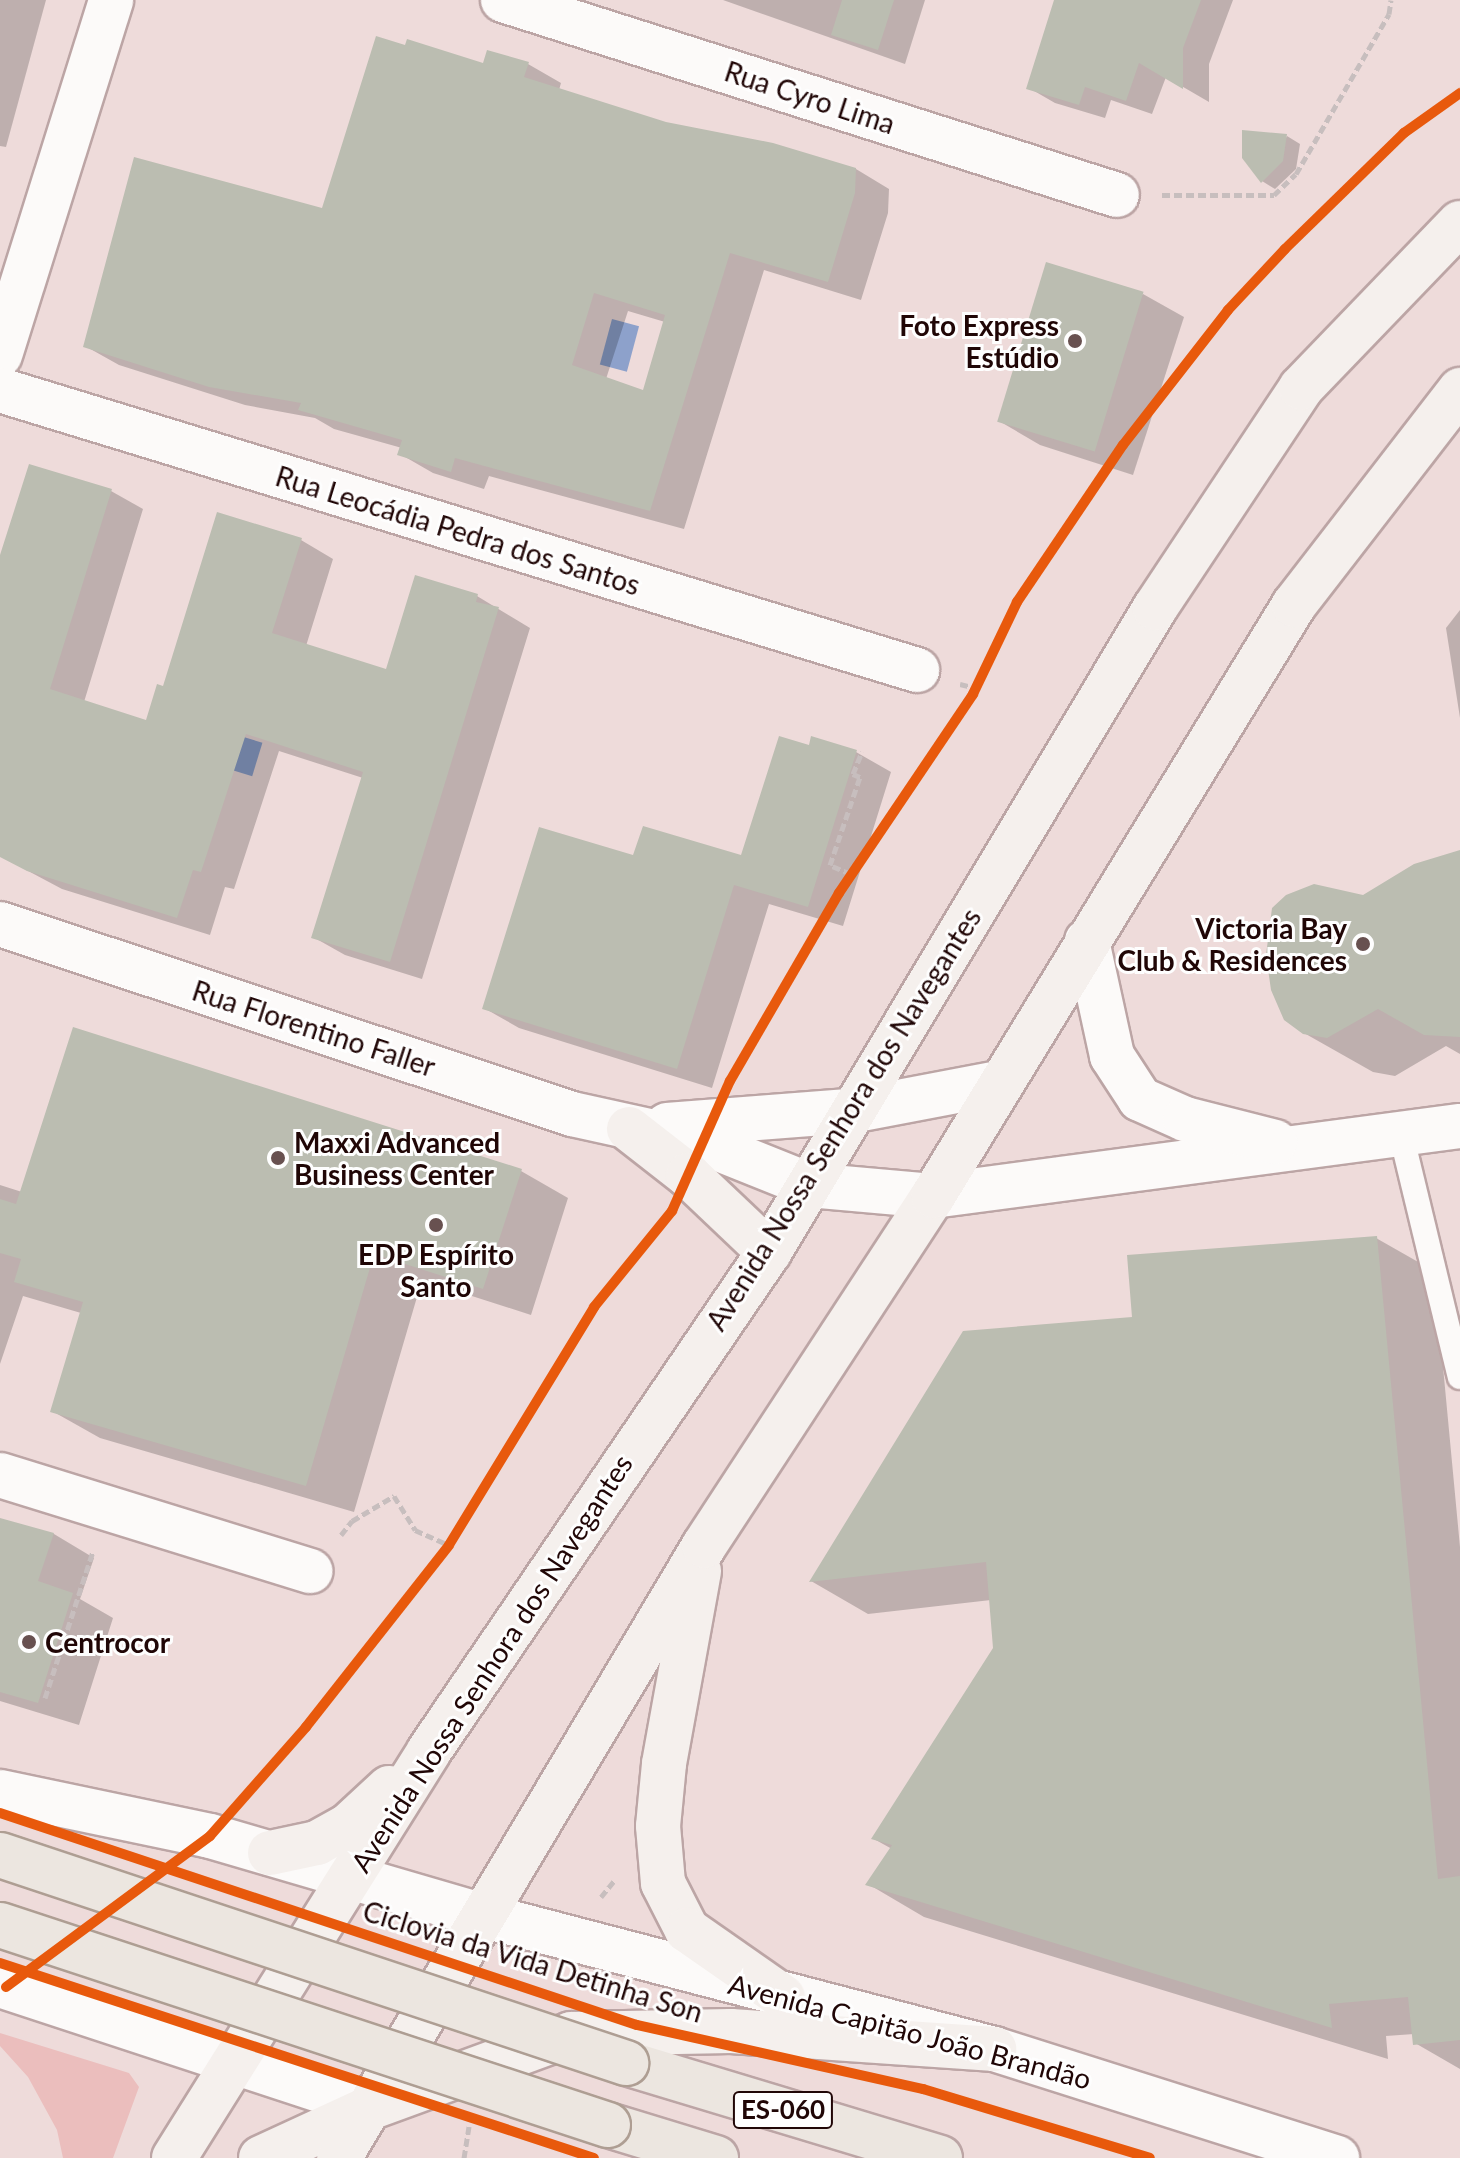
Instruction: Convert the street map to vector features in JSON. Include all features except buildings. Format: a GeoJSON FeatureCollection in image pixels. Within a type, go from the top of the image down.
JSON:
{"type":"FeatureCollection","features":[{"type":"Feature","properties":{"kind":"main road","name":"Avenida Nossa Senhora dos Navegantes"},"geometry":{"type":"LineString","coordinates":[[174,2158],[236,2065],[429,1751],[769,1252],[1155,608],[1301,388],[1460,223]]}},
{"type":"Feature","properties":{"kind":"main road"},"geometry":{"type":"LineString","coordinates":[[339,2158],[372,2107],[481,1915],[704,1546],[933,1196],[998,1083],[1294,605],[1460,390]]}},
{"type":"Feature","properties":{"kind":"main road"},"geometry":{"type":"LineString","coordinates":[[629,1129],[688,1175],[769,1252]]}},
{"type":"Feature","properties":{"kind":"main road"},"geometry":{"type":"LineString","coordinates":[[704,1546],[664,1764],[658,1826],[663,1883],[687,1930],[783,1997]]}},
{"type":"Feature","properties":{"kind":"main road"},"geometry":{"type":"LineString","coordinates":[[270,1853],[317,1843],[348,1826],[429,1751]]}},
{"type":"Feature","properties":{"kind":"main road","name":"ES-060"},"geometry":{"type":"LineString","coordinates":[[0,1855],[626,2063],[940,2158]]}},
{"type":"Feature","properties":{"kind":"main road","name":"ES-060"},"geometry":{"type":"LineString","coordinates":[[0,1925],[716,2158]]}},
{"type":"Feature","properties":{"kind":"main road"},"geometry":{"type":"LineString","coordinates":[[261,2158],[372,2107],[571,2034],[731,2031],[994,2049]]}},
{"type":"Feature","properties":{"kind":"street"},"geometry":{"type":"LineString","coordinates":[[0,355],[18,231],[111,0]]}},
{"type":"Feature","properties":{"kind":"street","name":"Rua Cyro Lima"},"geometry":{"type":"LineString","coordinates":[[503,0],[1117,195]]}},
{"type":"Feature","properties":{"kind":"street","name":"Rua Leocádia Pedra dos Santos"},"geometry":{"type":"LineString","coordinates":[[0,390],[917,670]]}},
{"type":"Feature","properties":{"kind":"street","name":"Rua Florentino Faller"},"geometry":{"type":"LineString","coordinates":[[0,924],[629,1129],[704,1143],[809,1185],[933,1196],[1460,1126]]}},
{"type":"Feature","properties":{"kind":"street"},"geometry":{"type":"LineString","coordinates":[[1087,941],[1112,1056],[1140,1099],[1185,1119],[1296,1147]]}},
{"type":"Feature","properties":{"kind":"street","name":"Rua Florentino Faller"},"geometry":{"type":"LineString","coordinates":[[629,1129],[851,1111],[998,1083]]}},
{"type":"Feature","properties":{"kind":"street"},"geometry":{"type":"LineString","coordinates":[[0,1475],[311,1571]]}},
{"type":"Feature","properties":{"kind":"street","name":"Avenida Capitão João Brandão"},"geometry":{"type":"LineString","coordinates":[[0,1792],[270,1853],[481,1915],[783,1997],[994,2049],[1337,2158]]}},
{"type":"Feature","properties":{"kind":"street"},"geometry":{"type":"LineString","coordinates":[[0,1985],[236,2065],[372,2107]]}},
{"type":"Feature","properties":{"kind":"street"},"geometry":{"type":"LineString","coordinates":[[1208,2117],[1250,2158]]}},
{"type":"Feature","properties":{"kind":"lane"},"geometry":{"type":"LineString","coordinates":[[1401,1134],[1437,1220],[1460,1377]]}},
{"type":"Feature","properties":{"kind":"path"},"geometry":{"type":"LineString","coordinates":[[1117,195],[1274,195],[1296,174],[1389,14],[1391,0]]}},
{"type":"Feature","properties":{"kind":"path"},"geometry":{"type":"LineString","coordinates":[[964,706],[983,674]]}},
{"type":"Feature","properties":{"kind":"path"},"geometry":{"type":"LineString","coordinates":[[860,862],[848,879],[830,865],[860,777],[853,774],[862,752]]}},
{"type":"Feature","properties":{"kind":"path"},"geometry":{"type":"LineString","coordinates":[[311,1571],[352,1521],[394,1496],[415,1530],[449,1545]]}},
{"type":"Feature","properties":{"kind":"path"},"geometry":{"type":"LineString","coordinates":[[45,1698],[108,1508]]}},
{"type":"Feature","properties":{"kind":"path"},"geometry":{"type":"LineString","coordinates":[[439,1556],[457,1532]]}},
{"type":"Feature","properties":{"kind":"path"},"geometry":{"type":"LineString","coordinates":[[460,2114],[475,2119]]}},
{"type":"Feature","properties":{"kind":"shaded area"},"geometry":{"type":"Polygon","coordinates":[[[0,2033],[129,2073],[139,2087],[113,2158],[63,2158],[57,2130],[28,2077],[0,2046],[0,2033]]]}},
{"type":"Feature","properties":{"kind":"water"},"geometry":{"type":"Polygon","coordinates":[[[612,319],[639,326],[627,372],[600,364],[612,319]]]}},
{"type":"Feature","properties":{"kind":"water"},"geometry":{"type":"Polygon","coordinates":[[[162,712],[262,743],[252,776],[152,745],[162,712]]]}},
{"type":"Feature","properties":{"kind":"cycle path"},"geometry":{"type":"LineString","coordinates":[[6,1987],[210,1836],[306,1727],[449,1545],[594,1307],[672,1211],[730,1081],[839,893],[973,694],[1017,602],[1123,445],[1228,310],[1285,249],[1404,133],[1460,93]]}},
{"type":"Feature","properties":{"kind":"cycle path","name":"Ciclovia da Vida Detinha Son"},"geometry":{"type":"LineString","coordinates":[[0,1813],[637,2025],[923,2089],[1150,2158]]}},
{"type":"Feature","properties":{"kind":"cycle path"},"geometry":{"type":"LineString","coordinates":[[0,1963],[594,2158]]}},
{"type":"Feature","properties":{"kind":"place","name":"Foto Express Estúdio"},"geometry":{"type":"Point","coordinates":[1075,341]}},
{"type":"Feature","properties":{"kind":"place","name":"Victoria Bay Club & Residences"},"geometry":{"type":"Point","coordinates":[1363,944]}},
{"type":"Feature","properties":{"kind":"place","name":"Maxxi Advanced Business Center"},"geometry":{"type":"Point","coordinates":[278,1158]}},
{"type":"Feature","properties":{"kind":"place","name":"EDP Espírito Santo"},"geometry":{"type":"Point","coordinates":[436,1225]}},
{"type":"Feature","properties":{"kind":"place","name":"Centrocor"},"geometry":{"type":"Point","coordinates":[29,1642]}}]}
